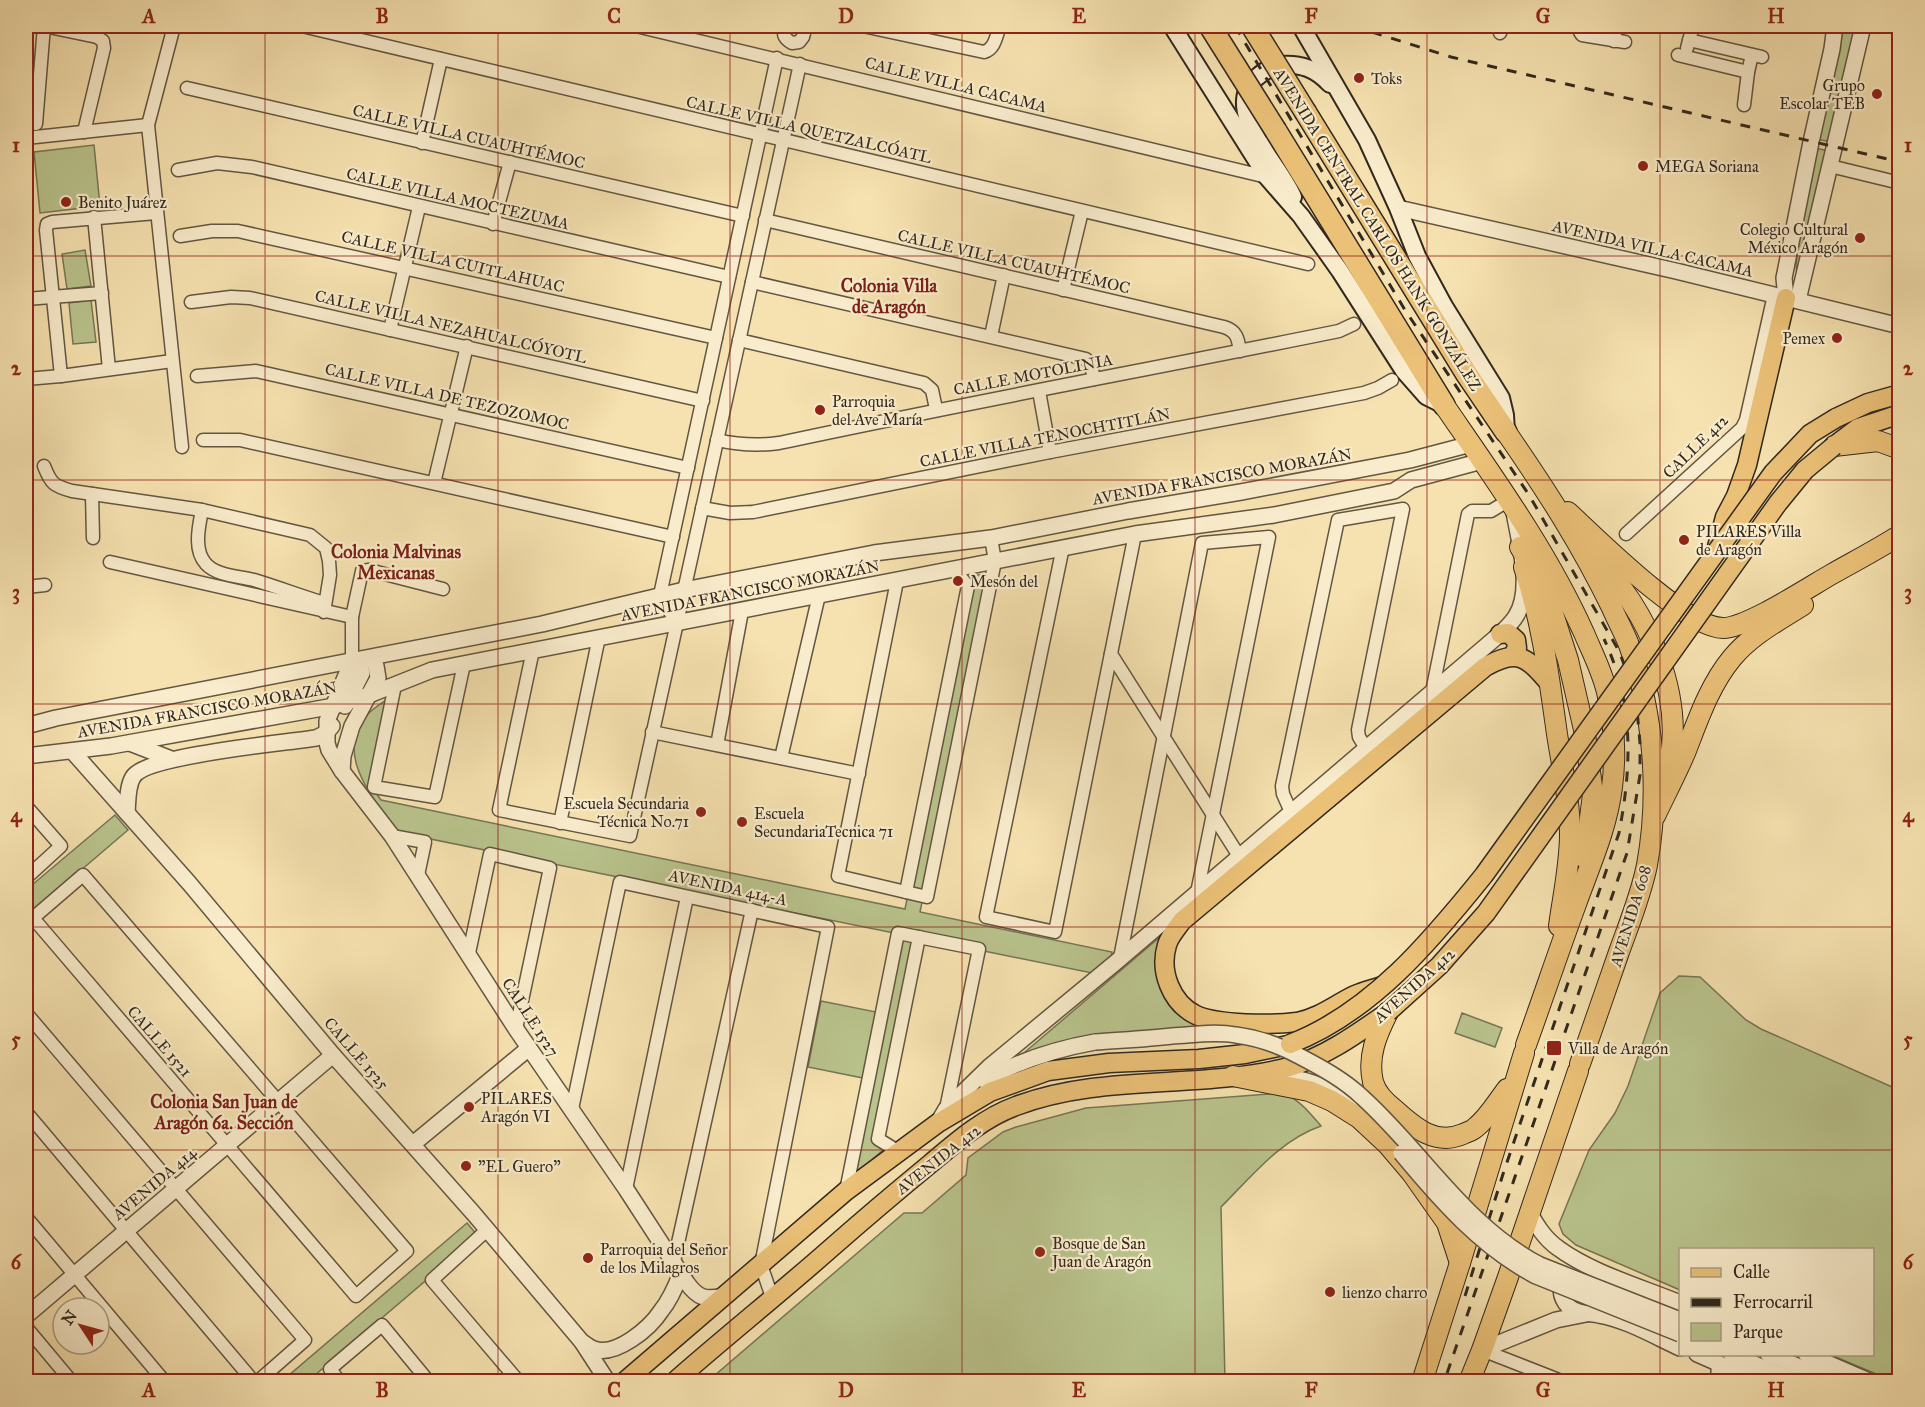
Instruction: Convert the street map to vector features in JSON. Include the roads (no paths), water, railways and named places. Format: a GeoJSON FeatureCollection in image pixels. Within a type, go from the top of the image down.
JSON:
{"type":"FeatureCollection","features":[{"type":"Feature","properties":{"kind":"highway"},"geometry":{"type":"LineString","coordinates":[[1210,26],[1444,405],[1544,555],[1574,611],[1599,666],[1607,691],[1613,752],[1606,821],[1525,1049],[1422,1382]]}},
{"type":"Feature","properties":{"kind":"highway","name":"AVENIDA CENTRAL CARLOS HANK GONZÁLEZ"},"geometry":{"type":"LineString","coordinates":[[1252,26],[1466,373],[1550,495],[1573,533],[1623,589],[1644,622],[1658,655],[1667,688],[1672,736],[1669,767],[1653,821]]}},
{"type":"Feature","properties":{"kind":"highway"},"geometry":{"type":"LineString","coordinates":[[1834,446],[1878,441],[1899,449]]}},
{"type":"Feature","properties":{"kind":"highway"},"geometry":{"type":"LineString","coordinates":[[1550,495],[1654,589],[1681,609],[1710,626],[1723,628],[1760,616],[1899,535]]}},
{"type":"Feature","properties":{"kind":"highway"},"geometry":{"type":"LineString","coordinates":[[1520,547],[1546,592],[1569,660],[1585,734],[1593,794],[1577,902]]}},
{"type":"Feature","properties":{"kind":"highway"},"geometry":{"type":"LineString","coordinates":[[1653,821],[1707,697],[1732,657],[1753,637],[1899,549]]}},
{"type":"Feature","properties":{"kind":"highway"},"geometry":{"type":"LineString","coordinates":[[1524,567],[1535,600],[1547,659],[1569,807],[1570,834],[1555,964]]}},
{"type":"Feature","properties":{"kind":"highway","name":"AVENIDA 608"},"geometry":{"type":"LineString","coordinates":[[1469,1382],[1638,901],[1647,866],[1653,821]]}},
{"type":"Feature","properties":{"kind":"highway"},"geometry":{"type":"LineString","coordinates":[[1388,1012],[1376,1036],[1371,1056],[1373,1085],[1384,1100],[1422,1133],[1439,1139],[1457,1137],[1475,1129],[1515,1080]]}},
{"type":"Feature","properties":{"kind":"highway"},"geometry":{"type":"LineString","coordinates":[[1233,1076],[1309,1091],[1332,1101],[1359,1118],[1388,1145],[1411,1172],[1447,1223],[1460,1263]]}},
{"type":"Feature","properties":{"kind":"main road"},"geometry":{"type":"LineString","coordinates":[[1172,26],[1268,177],[1301,216],[1340,271],[1412,382],[1426,396],[1444,405]]}},
{"type":"Feature","properties":{"kind":"main road","name":"AVENIDA CENTRAL CARLOS HANK GONZÁLEZ"},"geometry":{"type":"LineString","coordinates":[[1301,26],[1367,140],[1417,256],[1444,306],[1501,398],[1506,415],[1506,432]]}},
{"type":"Feature","properties":{"kind":"main road"},"geometry":{"type":"LineString","coordinates":[[1301,216],[1288,185],[1248,121],[1243,99],[1246,91],[1263,72],[1276,66],[1294,64],[1312,69],[1323,77],[1348,106]]}},
{"type":"Feature","properties":{"kind":"main road"},"geometry":{"type":"LineString","coordinates":[[1715,552],[1725,517],[1736,496],[1747,465],[1786,297]]}},
{"type":"Feature","properties":{"kind":"main road","name":"AVENIDA 412"},"geometry":{"type":"LineString","coordinates":[[624,1382],[846,1191],[899,1152],[942,1116],[990,1092],[1048,1071],[1109,1063],[1199,1059],[1245,1054],[1290,1044],[1313,1035],[1336,1022],[1383,985],[1448,920],[1484,875],[1773,473],[1810,434],[1836,418],[1868,403],[1899,394]]}},
{"type":"Feature","properties":{"kind":"main road","name":"AVENIDA 412"},"geometry":{"type":"LineString","coordinates":[[674,1382],[965,1135],[1007,1110],[1063,1091],[1233,1076],[1290,1066],[1323,1053],[1388,1012],[1439,966],[1486,913],[1778,504],[1805,471],[1858,428],[1899,414]]}},
{"type":"Feature","properties":{"kind":"main road"},"geometry":{"type":"LineString","coordinates":[[1500,634],[1508,633],[1516,640],[1517,648],[1513,656]]}},
{"type":"Feature","properties":{"kind":"main road"},"geometry":{"type":"LineString","coordinates":[[1383,985],[1356,995],[1328,1011],[1298,1022],[1256,1023],[1210,1020],[1196,1015],[1183,1006],[1170,990],[1165,968],[1167,944],[1182,921],[1485,667],[1499,659],[1513,656],[1534,665],[1550,684]]}},
{"type":"Feature","properties":{"kind":"street"},"geometry":{"type":"LineString","coordinates":[[36,124],[44,26],[103,40],[104,48],[84,132]]}},
{"type":"Feature","properties":{"kind":"street"},"geometry":{"type":"LineString","coordinates":[[174,26],[148,125],[182,447]]}},
{"type":"Feature","properties":{"kind":"street","name":"CALLE VILLA QUETZALCÓATL"},"geometry":{"type":"LineString","coordinates":[[302,26],[1308,264]]}},
{"type":"Feature","properties":{"kind":"street","name":"CALLE VILLA CACAMA"},"geometry":{"type":"LineString","coordinates":[[636,26],[1268,177]]}},
{"type":"Feature","properties":{"kind":"street"},"geometry":{"type":"LineString","coordinates":[[785,26],[783,34],[792,43],[799,42],[806,26]]}},
{"type":"Feature","properties":{"kind":"street"},"geometry":{"type":"LineString","coordinates":[[862,26],[884,28],[984,52],[989,51],[993,45],[1000,26]]}},
{"type":"Feature","properties":{"kind":"street"},"geometry":{"type":"LineString","coordinates":[[1581,26],[1582,35],[1620,42],[1616,26]]}},
{"type":"Feature","properties":{"kind":"street"},"geometry":{"type":"LineString","coordinates":[[1693,26],[1682,56],[1748,72]]}},
{"type":"Feature","properties":{"kind":"street"},"geometry":{"type":"LineString","coordinates":[[1786,297],[1784,278],[1835,26]]}},
{"type":"Feature","properties":{"kind":"street"},"geometry":{"type":"LineString","coordinates":[[1786,297],[1830,166],[1863,26]]}},
{"type":"Feature","properties":{"kind":"street"},"geometry":{"type":"LineString","coordinates":[[1689,40],[1757,56],[1748,72],[1744,105]]}},
{"type":"Feature","properties":{"kind":"street"},"geometry":{"type":"LineString","coordinates":[[676,622],[660,595],[777,58]]}},
{"type":"Feature","properties":{"kind":"street"},"geometry":{"type":"LineString","coordinates":[[422,143],[441,59]]}},
{"type":"Feature","properties":{"kind":"street"},"geometry":{"type":"LineString","coordinates":[[533,650],[499,810],[630,836],[800,64]]}},
{"type":"Feature","properties":{"kind":"street","name":"CALLE VILLA CUAUHTÉMOC"},"geometry":{"type":"LineString","coordinates":[[187,88],[743,216]]}},
{"type":"Feature","properties":{"kind":"street"},"geometry":{"type":"LineString","coordinates":[[26,138],[148,125]]}},
{"type":"Feature","properties":{"kind":"street"},"geometry":{"type":"LineString","coordinates":[[493,224],[510,162]]}},
{"type":"Feature","properties":{"kind":"street","name":"CALLE VILLA MOCTEZUMA"},"geometry":{"type":"LineString","coordinates":[[178,170],[217,163],[252,168],[729,277]]}},
{"type":"Feature","properties":{"kind":"street"},"geometry":{"type":"LineString","coordinates":[[1830,166],[1899,183]]}},
{"type":"Feature","properties":{"kind":"street"},"geometry":{"type":"LineString","coordinates":[[390,330],[419,207]]}},
{"type":"Feature","properties":{"kind":"street","name":"AVENIDA VILLA CACAMA"},"geometry":{"type":"LineString","coordinates":[[1398,208],[1786,297],[1899,326]]}},
{"type":"Feature","properties":{"kind":"street"},"geometry":{"type":"LineString","coordinates":[[1064,290],[1082,211]]}},
{"type":"Feature","properties":{"kind":"street"},"geometry":{"type":"LineString","coordinates":[[61,376],[47,224],[156,213]]}},
{"type":"Feature","properties":{"kind":"street"},"geometry":{"type":"LineString","coordinates":[[94,218],[109,369]]}},
{"type":"Feature","properties":{"kind":"street","name":"CALLE VILLA CUAUHTÉMOC"},"geometry":{"type":"LineString","coordinates":[[765,220],[1230,329],[1238,336],[1240,351]]}},
{"type":"Feature","properties":{"kind":"street","name":"CALLE VILLA CUITLAHUAC"},"geometry":{"type":"LineString","coordinates":[[180,236],[212,231],[238,231],[716,338]]}},
{"type":"Feature","properties":{"kind":"street"},"geometry":{"type":"LineString","coordinates":[[737,241],[760,245]]}},
{"type":"Feature","properties":{"kind":"street"},"geometry":{"type":"LineString","coordinates":[[991,336],[1005,275]]}},
{"type":"Feature","properties":{"kind":"street"},"geometry":{"type":"LineString","coordinates":[[752,282],[1086,359],[1091,365],[1094,379]]}},
{"type":"Feature","properties":{"kind":"street"},"geometry":{"type":"LineString","coordinates":[[26,299],[102,293]]}},
{"type":"Feature","properties":{"kind":"street","name":"CALLE VILLA NEZAHUALCÓYOTL"},"geometry":{"type":"LineString","coordinates":[[191,302],[231,297],[250,298],[703,401]]}},
{"type":"Feature","properties":{"kind":"street","name":"CALLE 412"},"geometry":{"type":"LineString","coordinates":[[1626,534],[1742,428],[1786,297]]}},
{"type":"Feature","properties":{"kind":"street","name":"CALLE MOTOLINIA"},"geometry":{"type":"LineString","coordinates":[[717,440],[748,445],[779,443],[936,409],[1039,391],[1339,331],[1354,324]]}},
{"type":"Feature","properties":{"kind":"street"},"geometry":{"type":"LineString","coordinates":[[739,340],[924,382],[932,390],[936,409]]}},
{"type":"Feature","properties":{"kind":"street"},"geometry":{"type":"LineString","coordinates":[[434,483],[467,346]]}},
{"type":"Feature","properties":{"kind":"street"},"geometry":{"type":"LineString","coordinates":[[26,379],[172,361]]}},
{"type":"Feature","properties":{"kind":"street","name":"CALLE VILLA DE TEZOZOMOC"},"geometry":{"type":"LineString","coordinates":[[197,376],[256,371],[688,468]]}},
{"type":"Feature","properties":{"kind":"street"},"geometry":{"type":"LineString","coordinates":[[709,372],[731,376]]}},
{"type":"Feature","properties":{"kind":"street","name":"CALLE VILLA TENOCHTITLÁN"},"geometry":{"type":"LineString","coordinates":[[702,508],[730,513],[753,512],[1050,452],[1364,393],[1392,380]]}},
{"type":"Feature","properties":{"kind":"street"},"geometry":{"type":"LineString","coordinates":[[1039,391],[1050,452]]}},
{"type":"Feature","properties":{"kind":"street"},"geometry":{"type":"LineString","coordinates":[[203,440],[240,440],[673,537]]}},
{"type":"Feature","properties":{"kind":"street","name":"AVENIDA FRANCISCO MORAZÁN"},"geometry":{"type":"LineString","coordinates":[[26,726],[50,719],[358,657],[542,624],[684,590],[874,553],[991,538],[1410,460],[1471,444]]}},
{"type":"Feature","properties":{"kind":"street"},"geometry":{"type":"LineString","coordinates":[[1410,460],[1411,480]]}},
{"type":"Feature","properties":{"kind":"street","name":"AVENIDA FRANCISCO MORAZÁN"},"geometry":{"type":"LineString","coordinates":[[26,756],[73,752],[130,743],[340,704],[432,670],[1063,547],[1135,534],[1274,515],[1394,490],[1411,480],[1482,460]]}},
{"type":"Feature","properties":{"kind":"street"},"geometry":{"type":"LineString","coordinates":[[44,466],[50,480],[56,486],[92,494],[202,510],[310,535],[326,548],[329,561],[330,575],[324,608]]}},
{"type":"Feature","properties":{"kind":"street"},"geometry":{"type":"LineString","coordinates":[[92,494],[93,538]]}},
{"type":"Feature","properties":{"kind":"street"},"geometry":{"type":"LineString","coordinates":[[1432,692],[1467,516],[1470,512],[1491,511],[1511,503]]}},
{"type":"Feature","properties":{"kind":"street","name":"AVENIDA 412"},"geometry":{"type":"LineString","coordinates":[[942,1116],[989,1067],[1500,634],[1518,612],[1522,594],[1524,567],[1511,503]]}},
{"type":"Feature","properties":{"kind":"street"},"geometry":{"type":"LineString","coordinates":[[1291,812],[1282,786],[1338,520],[1403,509],[1358,730],[1359,737],[1366,748]]}},
{"type":"Feature","properties":{"kind":"street"},"geometry":{"type":"LineString","coordinates":[[202,510],[197,534],[204,563],[216,571],[252,580],[352,617]]}},
{"type":"Feature","properties":{"kind":"street"},"geometry":{"type":"LineString","coordinates":[[1063,547],[986,917],[1055,932],[1135,534]]}},
{"type":"Feature","properties":{"kind":"street"},"geometry":{"type":"LineString","coordinates":[[1120,958],[1202,543],[1269,537],[1197,893]]}},
{"type":"Feature","properties":{"kind":"street"},"geometry":{"type":"LineString","coordinates":[[897,581],[838,876],[927,897],[995,561],[991,538]]}},
{"type":"Feature","properties":{"kind":"street"},"geometry":{"type":"LineString","coordinates":[[110,562],[324,608]]}},
{"type":"Feature","properties":{"kind":"street"},"geometry":{"type":"LineString","coordinates":[[127,813],[128,792],[133,777],[141,769],[171,759],[316,738],[326,733],[327,721],[362,673],[352,617],[360,575],[365,569],[443,589]]}},
{"type":"Feature","properties":{"kind":"street"},"geometry":{"type":"LineString","coordinates":[[906,892],[968,586],[954,569]]}},
{"type":"Feature","properties":{"kind":"street"},"geometry":{"type":"LineString","coordinates":[[26,587],[45,585]]}},
{"type":"Feature","properties":{"kind":"street"},"geometry":{"type":"LineString","coordinates":[[781,758],[819,595]]}},
{"type":"Feature","properties":{"kind":"street"},"geometry":{"type":"LineString","coordinates":[[717,745],[742,611]]}},
{"type":"Feature","properties":{"kind":"street"},"geometry":{"type":"LineString","coordinates":[[960,624],[982,626]]}},
{"type":"Feature","properties":{"kind":"street"},"geometry":{"type":"LineString","coordinates":[[560,823],[599,637]]}},
{"type":"Feature","properties":{"kind":"street"},"geometry":{"type":"LineString","coordinates":[[1111,654],[1239,856]]}},
{"type":"Feature","properties":{"kind":"street"},"geometry":{"type":"LineString","coordinates":[[342,771],[343,756],[349,734],[378,678],[378,672],[358,657]]}},
{"type":"Feature","properties":{"kind":"street"},"geometry":{"type":"LineString","coordinates":[[395,685],[374,787],[435,797],[464,664]]}},
{"type":"Feature","properties":{"kind":"street"},"geometry":{"type":"LineString","coordinates":[[652,732],[859,774]]}},
{"type":"Feature","properties":{"kind":"street","name":"CALLE 1527"},"geometry":{"type":"LineString","coordinates":[[326,733],[329,750],[342,771],[392,836],[516,1029],[696,1294],[702,1298],[711,1299],[723,1296]]}},
{"type":"Feature","properties":{"kind":"street"},"geometry":{"type":"LineString","coordinates":[[130,743],[171,759]]}},
{"type":"Feature","properties":{"kind":"street","name":"CALLE 1525"},"geometry":{"type":"LineString","coordinates":[[73,752],[487,1230],[582,1342],[608,1382]]}},
{"type":"Feature","properties":{"kind":"street"},"geometry":{"type":"LineString","coordinates":[[26,806],[61,846],[26,878]]}},
{"type":"Feature","properties":{"kind":"street"},"geometry":{"type":"LineString","coordinates":[[392,836],[425,842],[418,875]]}},
{"type":"Feature","properties":{"kind":"street"},"geometry":{"type":"LineString","coordinates":[[469,953],[490,854],[550,868],[516,1029]]}},
{"type":"Feature","properties":{"kind":"street","name":"CALLE 1521"},"geometry":{"type":"LineString","coordinates":[[83,875],[407,1251],[356,1296],[227,1144],[33,918],[83,875]]}},
{"type":"Feature","properties":{"kind":"street","name":"AVENIDA 414-A"},"geometry":{"type":"LineString","coordinates":[[572,1109],[620,882],[828,927],[761,1264]]}},
{"type":"Feature","properties":{"kind":"street"},"geometry":{"type":"LineString","coordinates":[[626,1189],[687,897]]}},
{"type":"Feature","properties":{"kind":"street"},"geometry":{"type":"LineString","coordinates":[[582,1342],[596,1350],[619,1348],[637,1336],[660,1313],[674,1290],[752,910]]}},
{"type":"Feature","properties":{"kind":"street"},"geometry":{"type":"LineString","coordinates":[[846,1191],[898,933],[979,950],[942,1116]]}},
{"type":"Feature","properties":{"kind":"street"},"geometry":{"type":"LineString","coordinates":[[899,1152],[878,1139],[919,937]]}},
{"type":"Feature","properties":{"kind":"street"},"geometry":{"type":"LineString","coordinates":[[26,1013],[305,1340],[256,1382],[26,1112]]}},
{"type":"Feature","properties":{"kind":"street"},"geometry":{"type":"LineString","coordinates":[[970,1087],[1031,1058],[1060,1048],[1095,1042],[1204,1034],[1236,1034],[1286,1049],[1327,1071],[1361,1096],[1464,1207],[1496,1237],[1519,1254],[1540,1265],[1679,1320]]}},
{"type":"Feature","properties":{"kind":"street"},"geometry":{"type":"LineString","coordinates":[[413,1144],[529,1048]]}},
{"type":"Feature","properties":{"kind":"street","name":"AVENIDA 414"},"geometry":{"type":"LineString","coordinates":[[26,1316],[333,1054]]}},
{"type":"Feature","properties":{"kind":"street"},"geometry":{"type":"LineString","coordinates":[[871,1066],[892,1070]]}},
{"type":"Feature","properties":{"kind":"street"},"geometry":{"type":"LineString","coordinates":[[1254,1072],[1286,1076],[1320,1085],[1354,1103],[1456,1214],[1489,1246],[1514,1264],[1536,1276],[1679,1334]]}},
{"type":"Feature","properties":{"kind":"street"},"geometry":{"type":"LineString","coordinates":[[1529,1212],[1537,1226],[1551,1242],[1586,1264],[1679,1303]]}},
{"type":"Feature","properties":{"kind":"street"},"geometry":{"type":"LineString","coordinates":[[26,1217],[165,1382]]}},
{"type":"Feature","properties":{"kind":"street"},"geometry":{"type":"LineString","coordinates":[[487,1230],[432,1280],[519,1382]]}},
{"type":"Feature","properties":{"kind":"street"},"geometry":{"type":"LineString","coordinates":[[761,1264],[772,1300]]}},
{"type":"Feature","properties":{"kind":"street"},"geometry":{"type":"LineString","coordinates":[[1586,1264],[1576,1267],[1566,1275],[1561,1285],[1561,1291],[1568,1305],[1586,1314],[1612,1319],[1679,1348]]}},
{"type":"Feature","properties":{"kind":"street"},"geometry":{"type":"LineString","coordinates":[[1482,1350],[1556,1320],[1586,1314]]}},
{"type":"Feature","properties":{"kind":"street"},"geometry":{"type":"LineString","coordinates":[[340,1382],[330,1369],[382,1325],[429,1382]]}},
{"type":"Feature","properties":{"kind":"street"},"geometry":{"type":"LineString","coordinates":[[26,1327],[72,1382]]}},
{"type":"Feature","properties":{"kind":"street"},"geometry":{"type":"LineString","coordinates":[[1482,1350],[1564,1382]]}},
{"type":"Feature","properties":{"kind":"street"},"geometry":{"type":"LineString","coordinates":[[1702,1356],[1761,1382]]}},
{"type":"Feature","properties":{"kind":"street"},"geometry":{"type":"LineString","coordinates":[[1736,1356],[1797,1382]]}},
{"type":"Feature","properties":{"kind":"street"},"geometry":{"type":"LineString","coordinates":[[1773,1356],[1836,1382]]}},
{"type":"Feature","properties":{"kind":"street"},"geometry":{"type":"LineString","coordinates":[[1811,1356],[1871,1382]]}},
{"type":"Feature","properties":{"kind":"street"},"geometry":{"type":"LineString","coordinates":[[1717,1382],[1718,1363]]}},
{"type":"Feature","properties":{"kind":"railway"},"geometry":{"type":"LineString","coordinates":[[1235,26],[1405,310],[1529,495],[1619,651],[1630,680],[1637,710],[1640,775],[1627,853],[1444,1382]]}},
{"type":"Feature","properties":{"kind":"railway"},"geometry":{"type":"LineString","coordinates":[[1353,26],[1451,57],[1900,162]]}},
{"type":"Feature","properties":{"kind":"railway"},"geometry":{"type":"LineString","coordinates":[[1465,1296],[1503,1174],[1619,833],[1626,783],[1628,734],[1621,687],[1604,639]]}},
{"type":"Feature","properties":{"kind":"place","name":"Toks"},"geometry":{"type":"Point","coordinates":[1359,78]}},
{"type":"Feature","properties":{"kind":"place","name":"Grupo Escolar TEB"},"geometry":{"type":"Point","coordinates":[1877,94]}},
{"type":"Feature","properties":{"kind":"place","name":"MEGA Soriana"},"geometry":{"type":"Point","coordinates":[1643,166]}},
{"type":"Feature","properties":{"kind":"place","name":"Benito Juárez"},"geometry":{"type":"Point","coordinates":[66,202]}},
{"type":"Feature","properties":{"kind":"place","name":"Colegio Cultural México Aragón"},"geometry":{"type":"Point","coordinates":[1860,238]}},
{"type":"Feature","properties":{"kind":"place","name":"Pemex"},"geometry":{"type":"Point","coordinates":[1837,338]}},
{"type":"Feature","properties":{"kind":"place","name":"Parroquia del Ave María"},"geometry":{"type":"Point","coordinates":[820,410]}},
{"type":"Feature","properties":{"kind":"place","name":"PILARES Villa de Aragón"},"geometry":{"type":"Point","coordinates":[1684,540]}},
{"type":"Feature","properties":{"kind":"place","name":"Mesón del"},"geometry":{"type":"Point","coordinates":[958,581]}},
{"type":"Feature","properties":{"kind":"place","name":"Escuela Secundaria Técnica No.71"},"geometry":{"type":"Point","coordinates":[701,812]}},
{"type":"Feature","properties":{"kind":"place","name":"Escuela SecundariaTecnica 71"},"geometry":{"type":"Point","coordinates":[742,822]}},
{"type":"Feature","properties":{"kind":"place","name":"Villa de Aragón"},"geometry":{"type":"Point","coordinates":[1554,1048]}},
{"type":"Feature","properties":{"kind":"place","name":"PILARES Aragón VI"},"geometry":{"type":"Point","coordinates":[469,1107]}},
{"type":"Feature","properties":{"kind":"place","name":"\"EL Guero\""},"geometry":{"type":"Point","coordinates":[466,1166]}},
{"type":"Feature","properties":{"kind":"place","name":"Bosque de San Juan de Aragón"},"geometry":{"type":"Point","coordinates":[1040,1252]}},
{"type":"Feature","properties":{"kind":"place","name":"Parroquia del Señor de los Milagros"},"geometry":{"type":"Point","coordinates":[588,1258]}},
{"type":"Feature","properties":{"kind":"place","name":"lienzo charro"},"geometry":{"type":"Point","coordinates":[1330,1292]}},
{"type":"Feature","properties":{"kind":"district","name":"Colonia Villa de Aragón"},"geometry":{"type":"Point","coordinates":[889,296]}},
{"type":"Feature","properties":{"kind":"district","name":"Colonia Malvinas Mexicanas"},"geometry":{"type":"Point","coordinates":[396,562]}},
{"type":"Feature","properties":{"kind":"district","name":"Colonia San Juan de Aragón 6a. Sección"},"geometry":{"type":"Point","coordinates":[224,1112]}}]}
